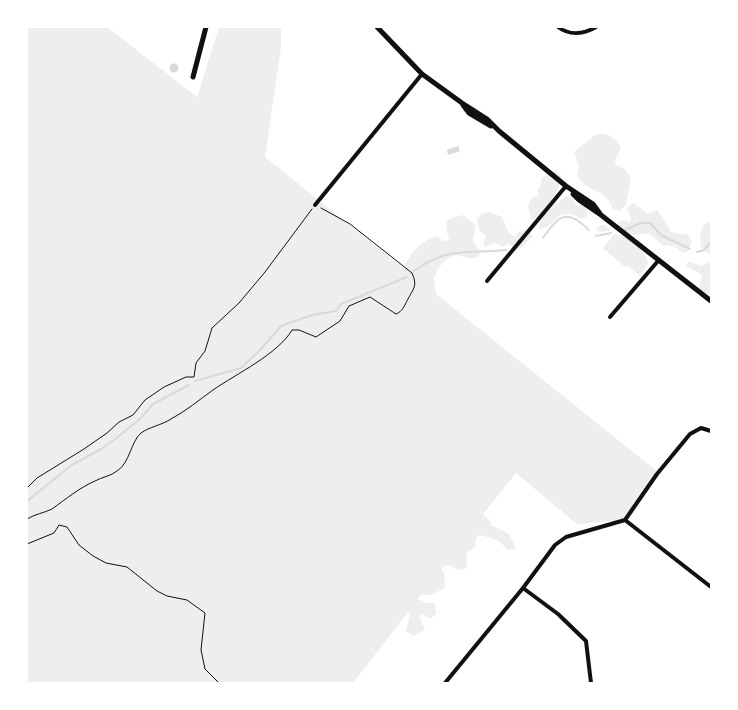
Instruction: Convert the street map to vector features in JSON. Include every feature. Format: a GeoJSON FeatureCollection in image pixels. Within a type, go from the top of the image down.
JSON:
{"type":"FeatureCollection","features":[{"type":"Feature","properties":{"kind":"street"},"geometry":{"type":"LineString","coordinates":[[193,77],[206,27]]}},
{"type":"Feature","properties":{"kind":"street"},"geometry":{"type":"LineString","coordinates":[[377,27],[422,74],[462,103],[469,113],[499,131],[568,188],[579,200],[601,215],[711,301]]}},
{"type":"Feature","properties":{"kind":"street"},"geometry":{"type":"LineString","coordinates":[[558,27],[566,32],[582,33],[596,27]]}},
{"type":"Feature","properties":{"kind":"street"},"geometry":{"type":"LineString","coordinates":[[315,205],[422,74]]}},
{"type":"Feature","properties":{"kind":"street"},"geometry":{"type":"LineString","coordinates":[[487,281],[568,188]]}},
{"type":"Feature","properties":{"kind":"street"},"geometry":{"type":"LineString","coordinates":[[610,316],[658,261]]}},
{"type":"Feature","properties":{"kind":"street"},"geometry":{"type":"LineString","coordinates":[[445,683],[523,588],[555,545],[566,537],[625,520],[657,474],[690,434],[701,428],[711,432]]}},
{"type":"Feature","properties":{"kind":"street"},"geometry":{"type":"LineString","coordinates":[[625,520],[711,587]]}},
{"type":"Feature","properties":{"kind":"street"},"geometry":{"type":"LineString","coordinates":[[523,588],[558,614],[586,641],[591,683]]}},
{"type":"Feature","properties":{"kind":"path"},"geometry":{"type":"LineString","coordinates":[[27,488],[38,478],[84,449],[119,422],[133,415],[145,400],[164,387],[186,377],[194,377],[196,363],[205,350],[212,328],[239,303],[265,272],[315,205],[350,224],[412,273],[415,282],[414,292],[399,313],[394,313],[370,297],[349,306],[340,321],[320,336],[316,337],[299,330],[292,330],[289,335],[270,352],[239,375],[213,390],[194,406],[140,434],[127,459],[118,471],[94,481],[65,498],[51,509],[27,519]]}},
{"type":"Feature","properties":{"kind":"path"},"geometry":{"type":"LineString","coordinates":[[27,544],[54,533],[59,525],[67,526],[78,545],[93,556],[106,563],[127,567],[157,591],[167,596],[187,600],[199,608],[205,613],[201,650],[205,669],[219,683]]}},
{"type":"Feature","properties":{"kind":"shaded area"},"geometry":{"type":"Polygon","coordinates":[[[27,27],[107,27],[197,97],[219,27],[281,27],[281,47],[265,157],[403,268],[412,253],[427,240],[438,236],[443,241],[449,240],[446,224],[449,219],[463,215],[475,224],[473,240],[480,252],[479,256],[471,259],[457,255],[444,262],[435,274],[434,284],[436,294],[658,472],[625,520],[577,524],[516,473],[483,514],[490,521],[491,525],[509,534],[516,549],[508,550],[498,540],[480,535],[476,538],[475,547],[466,554],[467,563],[465,569],[458,570],[450,565],[444,566],[441,569],[444,571],[445,588],[430,595],[421,595],[418,599],[426,603],[435,603],[436,613],[432,618],[428,618],[422,613],[419,618],[425,628],[423,631],[413,636],[406,631],[410,615],[409,611],[353,683],[27,683],[27,27]]]}},
{"type":"Feature","properties":{"kind":"shaded area"},"geometry":{"type":"Polygon","coordinates":[[[172,64],[176,64],[178,68],[176,72],[172,72],[170,70],[170,66],[172,64]]]}},
{"type":"Feature","properties":{"kind":"shaded area"},"geometry":{"type":"Polygon","coordinates":[[[601,134],[611,136],[618,142],[621,148],[615,164],[625,169],[631,178],[626,204],[620,211],[613,209],[601,193],[586,186],[577,175],[579,165],[574,152],[595,135],[601,134]]]}},
{"type":"Feature","properties":{"kind":"shaded area"},"geometry":{"type":"Polygon","coordinates":[[[458,146],[460,151],[448,155],[447,150],[458,146]]]}},
{"type":"Feature","properties":{"kind":"shaded area"},"geometry":{"type":"Polygon","coordinates":[[[554,170],[561,175],[559,186],[546,208],[536,218],[531,220],[528,206],[532,197],[539,196],[537,189],[540,187],[542,178],[554,170]]]}},
{"type":"Feature","properties":{"kind":"shaded area"},"geometry":{"type":"Polygon","coordinates":[[[567,196],[573,200],[576,206],[584,205],[587,208],[587,216],[582,219],[573,215],[561,215],[546,228],[540,229],[540,224],[545,214],[554,205],[567,196]]]}},
{"type":"Feature","properties":{"kind":"shaded area"},"geometry":{"type":"Polygon","coordinates":[[[633,203],[648,214],[655,210],[658,211],[671,232],[688,235],[692,242],[687,252],[683,253],[674,246],[663,245],[649,234],[630,235],[623,230],[618,223],[623,220],[630,222],[631,218],[627,208],[633,203]]]}},
{"type":"Feature","properties":{"kind":"shaded area"},"geometry":{"type":"Polygon","coordinates":[[[489,212],[502,217],[508,231],[515,237],[518,232],[527,230],[533,236],[521,248],[515,249],[509,243],[502,247],[495,242],[485,247],[483,245],[486,236],[479,230],[477,220],[482,213],[489,212]]]}},
{"type":"Feature","properties":{"kind":"shaded area"},"geometry":{"type":"Polygon","coordinates":[[[711,221],[710,255],[701,247],[701,231],[704,225],[711,221]]]}},
{"type":"Feature","properties":{"kind":"shaded area"},"geometry":{"type":"Polygon","coordinates":[[[603,224],[611,230],[603,232],[597,231],[598,227],[603,224]]]}},
{"type":"Feature","properties":{"kind":"shaded area"},"geometry":{"type":"Polygon","coordinates":[[[615,233],[629,240],[642,251],[645,256],[648,264],[639,275],[627,266],[625,267],[603,248],[615,233]]]}},
{"type":"Feature","properties":{"kind":"shaded area"},"geometry":{"type":"Polygon","coordinates":[[[688,261],[701,266],[711,262],[711,294],[704,293],[699,288],[702,275],[686,266],[688,261]]]}},
{"type":"Feature","properties":{"kind":"waterway"},"geometry":{"type":"LineString","coordinates":[[543,238],[554,224],[564,217],[575,219],[589,230]]}},
{"type":"Feature","properties":{"kind":"waterway"},"geometry":{"type":"LineString","coordinates":[[625,230],[641,223],[650,223],[661,235],[690,249]]}},
{"type":"Feature","properties":{"kind":"waterway"},"geometry":{"type":"LineString","coordinates":[[596,236],[611,233]]}},
{"type":"Feature","properties":{"kind":"waterway"},"geometry":{"type":"LineString","coordinates":[[697,252],[704,250],[711,242]]}},
{"type":"Feature","properties":{"kind":"waterway"},"geometry":{"type":"LineString","coordinates":[[414,271],[426,263],[448,254],[506,250]]}},
{"type":"Feature","properties":{"kind":"waterway"},"geometry":{"type":"LineString","coordinates":[[195,381],[241,368],[261,349],[281,326],[312,315],[336,311],[341,304],[407,277]]}},
{"type":"Feature","properties":{"kind":"waterway"},"geometry":{"type":"LineString","coordinates":[[27,501],[72,465],[114,440],[140,419],[153,404],[189,385]]}}]}
